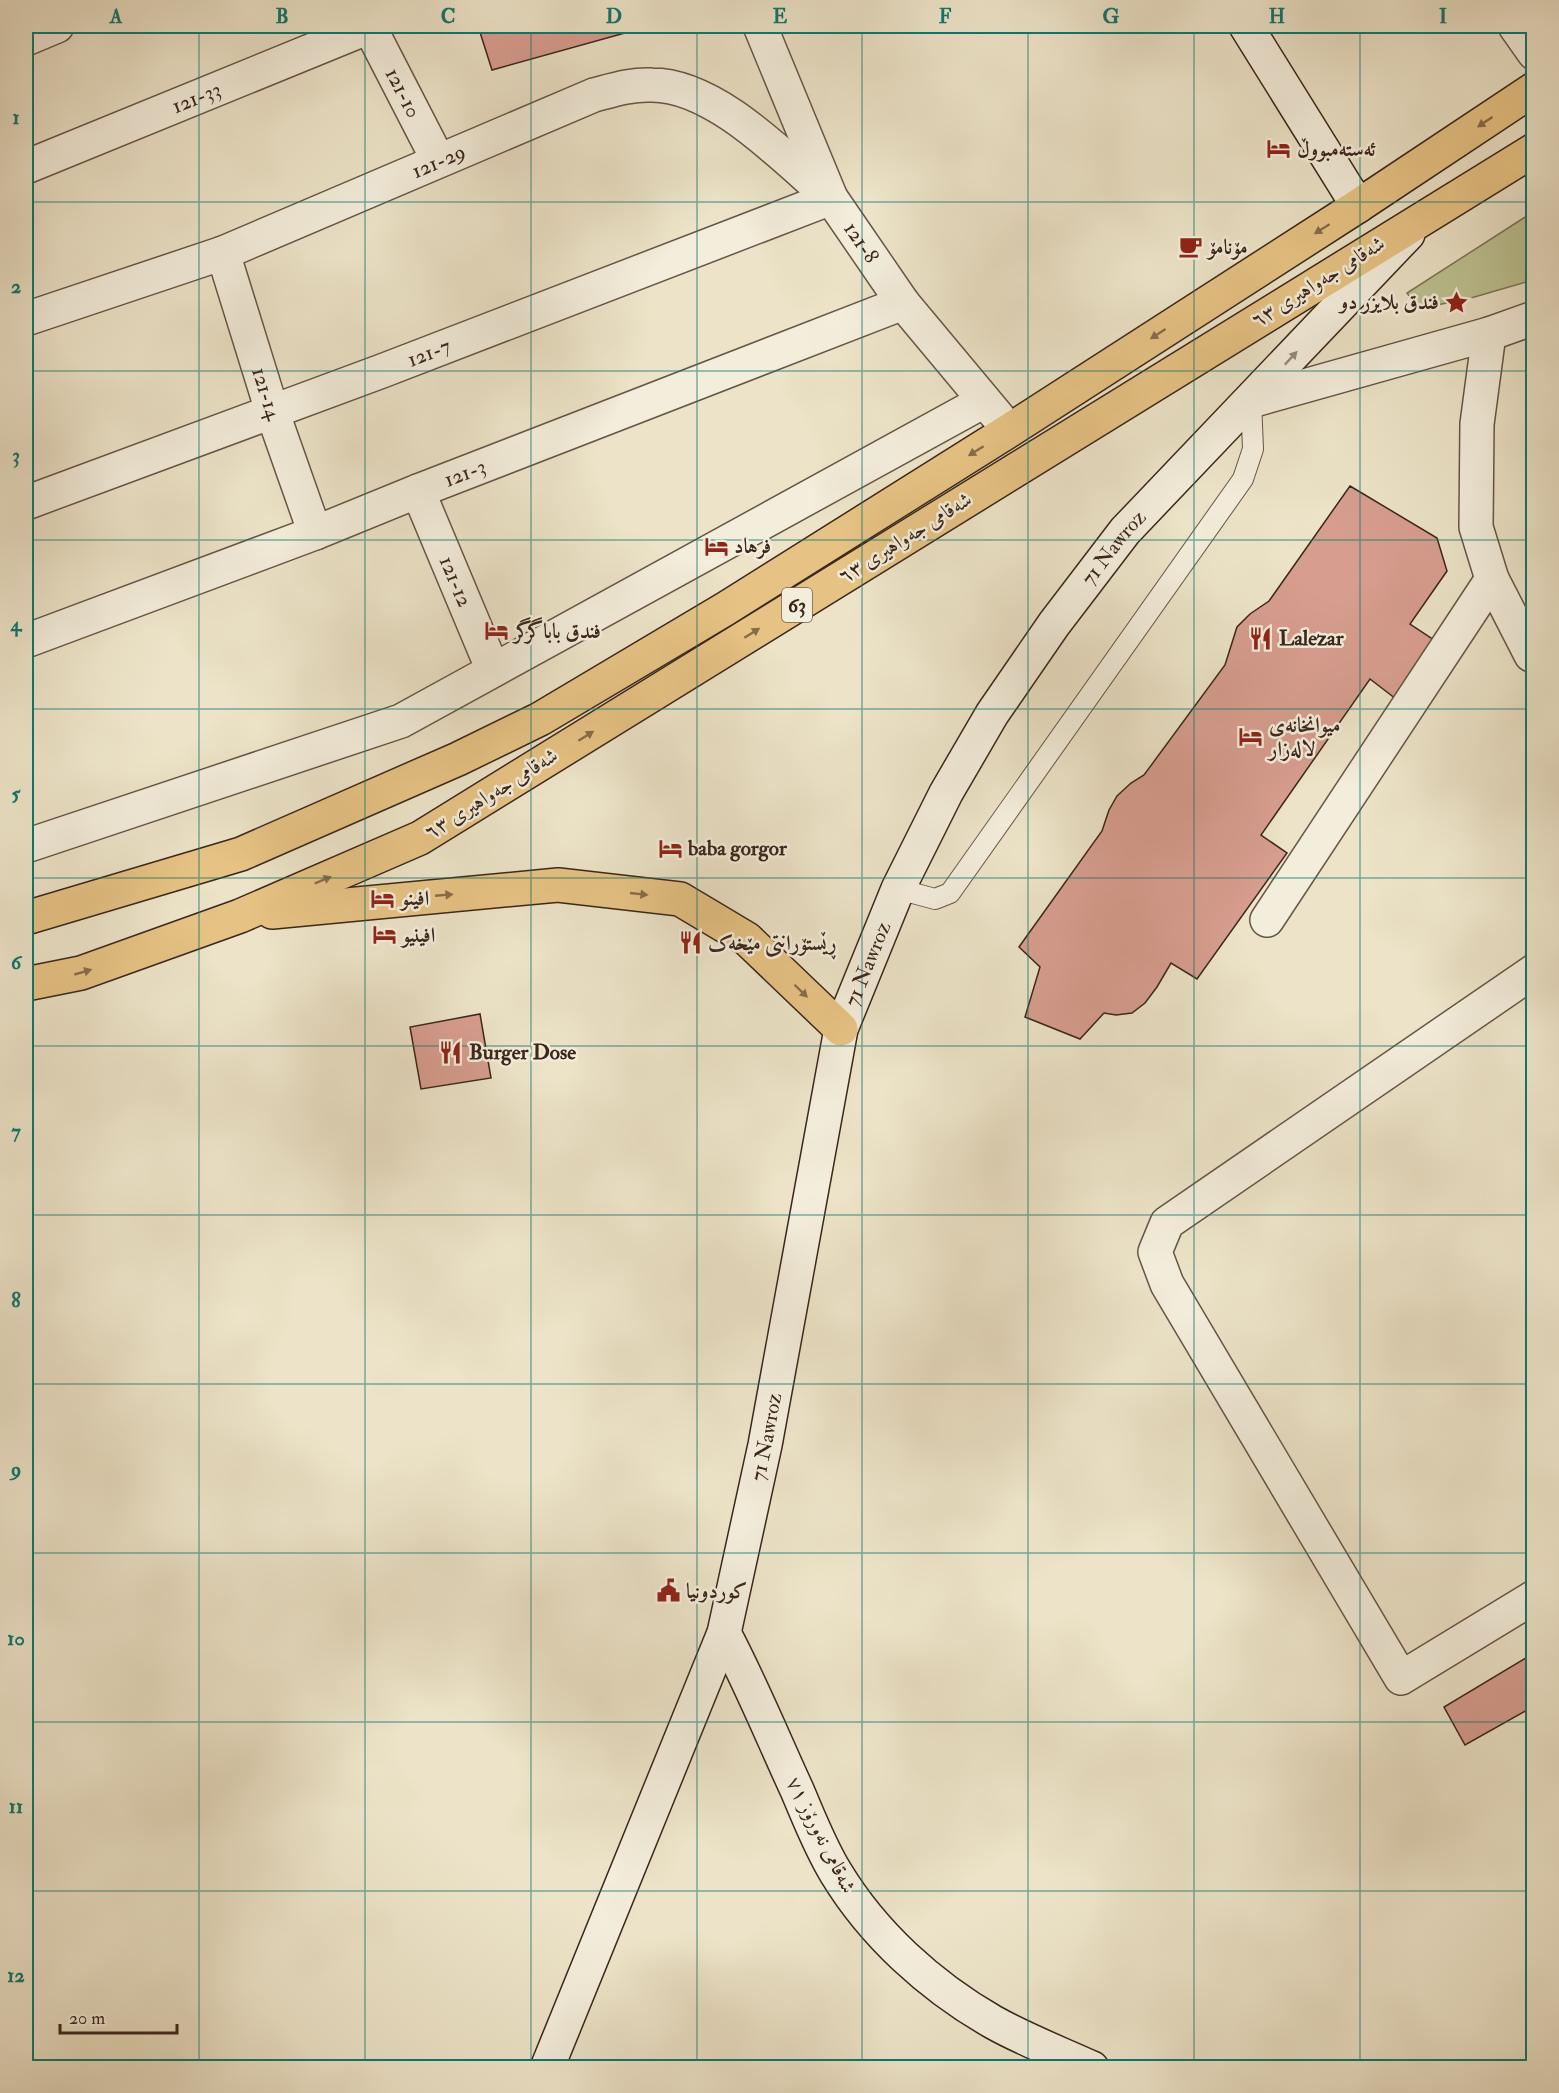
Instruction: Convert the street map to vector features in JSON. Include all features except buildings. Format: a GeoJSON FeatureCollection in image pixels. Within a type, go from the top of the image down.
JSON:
{"type":"FeatureCollection","features":[{"type":"Feature","properties":{"kind":"main road","name":"شەقامی جەواهیری ٦٣"},"geometry":{"type":"LineString","coordinates":[[26,918],[241,854],[458,759],[540,719],[725,609],[1010,430],[1358,206],[1533,89]]}},
{"type":"Feature","properties":{"kind":"main road","name":"شەقامی جەواهیری ٦٣"},"geometry":{"type":"LineString","coordinates":[[26,984],[81,973],[240,916],[420,838],[1533,150]]}},
{"type":"Feature","properties":{"kind":"main road"},"geometry":{"type":"LineString","coordinates":[[1205,303],[1226,339]]}},
{"type":"Feature","properties":{"kind":"main road"},"geometry":{"type":"LineString","coordinates":[[240,916],[558,885],[680,898],[747,939],[841,1029]]}},
{"type":"Feature","properties":{"kind":"street"},"geometry":{"type":"LineString","coordinates":[[26,39],[57,26]]}},
{"type":"Feature","properties":{"kind":"street","name":"121-10"},"geometry":{"type":"LineString","coordinates":[[369,26],[438,160]]}},
{"type":"Feature","properties":{"kind":"street","name":"121-33"},"geometry":{"type":"LineString","coordinates":[[26,167],[369,26]]}},
{"type":"Feature","properties":{"kind":"street","name":"121-8"},"geometry":{"type":"LineString","coordinates":[[760,26],[831,198],[903,303],[1010,430]]}},
{"type":"Feature","properties":{"kind":"street"},"geometry":{"type":"LineString","coordinates":[[1246,26],[1358,206]]}},
{"type":"Feature","properties":{"kind":"street"},"geometry":{"type":"LineString","coordinates":[[1515,26],[1533,53]]}},
{"type":"Feature","properties":{"kind":"street","name":"121-29"},"geometry":{"type":"LineString","coordinates":[[26,319],[223,253],[594,95],[623,87],[654,84],[682,90],[713,103],[740,120],[831,198]]}},
{"type":"Feature","properties":{"kind":"street","name":"121-7"},"geometry":{"type":"LineString","coordinates":[[26,503],[382,371],[831,198]]}},
{"type":"Feature","properties":{"kind":"street","name":"71 Nawroz"},"geometry":{"type":"LineString","coordinates":[[547,2067],[724,1633],[765,1445],[841,1029],[898,889],[946,793],[992,714],[1054,624],[1125,531],[1187,464],[1251,401],[1423,217]]}},
{"type":"Feature","properties":{"kind":"street","name":"121-14"},"geometry":{"type":"LineString","coordinates":[[223,253],[272,411],[315,533]]}},
{"type":"Feature","properties":{"kind":"street","name":"121-3"},"geometry":{"type":"LineString","coordinates":[[26,641],[315,533],[418,490],[903,303]]}},
{"type":"Feature","properties":{"kind":"street"},"geometry":{"type":"LineString","coordinates":[[1251,401],[1489,334],[1533,318]]}},
{"type":"Feature","properties":{"kind":"street"},"geometry":{"type":"LineString","coordinates":[[1489,334],[1477,424],[1476,527],[1492,579],[1531,655]]}},
{"type":"Feature","properties":{"kind":"street"},"geometry":{"type":"LineString","coordinates":[[26,846],[401,721],[984,401]]}},
{"type":"Feature","properties":{"kind":"street","name":"121-12"},"geometry":{"type":"LineString","coordinates":[[418,490],[493,670]]}},
{"type":"Feature","properties":{"kind":"street"},"geometry":{"type":"LineString","coordinates":[[1267,920],[1492,579]]}},
{"type":"Feature","properties":{"kind":"street"},"geometry":{"type":"LineString","coordinates":[[1533,971],[1167,1223],[1155,1252],[1167,1284],[1401,1678],[1533,1597]]}},
{"type":"Feature","properties":{"kind":"street","name":"شەقامی نەورۆز ٧١"},"geometry":{"type":"LineString","coordinates":[[724,1633],[742,1668],[816,1834],[835,1872],[857,1905],[886,1939],[952,1996],[993,2022],[1092,2067]]}},
{"type":"Feature","properties":{"kind":"lane"},"geometry":{"type":"LineString","coordinates":[[898,889],[936,899],[950,893],[1243,479],[1253,449],[1251,401]]}},
{"type":"Feature","properties":{"kind":"green space"},"geometry":{"type":"Polygon","coordinates":[[[1533,212],[1533,280],[1471,298],[1418,309],[1407,293],[1533,212]]]}},
{"type":"Feature","properties":{"kind":"place","name":"ئەستەمبووڵ"},"geometry":{"type":"Point","coordinates":[1279,149]}},
{"type":"Feature","properties":{"kind":"place","name":"مۆنامۆ"},"geometry":{"type":"Point","coordinates":[1190,247]}},
{"type":"Feature","properties":{"kind":"place","name":"فندق بلايزر دو"},"geometry":{"type":"Point","coordinates":[1457,302]}},
{"type":"Feature","properties":{"kind":"place","name":"فرهاد"},"geometry":{"type":"Point","coordinates":[716,546]}},
{"type":"Feature","properties":{"kind":"place","name":"فندق باباگرگر"},"geometry":{"type":"Point","coordinates":[496,631]}},
{"type":"Feature","properties":{"kind":"place","name":"Lalezar"},"geometry":{"type":"Point","coordinates":[1261,638]}},
{"type":"Feature","properties":{"kind":"place","name":"میوانخانەی لالەزار"},"geometry":{"type":"Point","coordinates":[1251,737]}},
{"type":"Feature","properties":{"kind":"place","name":"baba gorgor"},"geometry":{"type":"Point","coordinates":[670,848]}},
{"type":"Feature","properties":{"kind":"place","name":"افينو"},"geometry":{"type":"Point","coordinates":[383,898]}},
{"type":"Feature","properties":{"kind":"place","name":"افينيو"},"geometry":{"type":"Point","coordinates":[384,935]}},
{"type":"Feature","properties":{"kind":"place","name":"ڕێستۆرانتی مێخەک"},"geometry":{"type":"Point","coordinates":[690,943]}},
{"type":"Feature","properties":{"kind":"place","name":"Burger Dose"},"geometry":{"type":"Point","coordinates":[451,1052]}},
{"type":"Feature","properties":{"kind":"place","name":"كوردونيا"},"geometry":{"type":"Point","coordinates":[668,1591]}}]}
